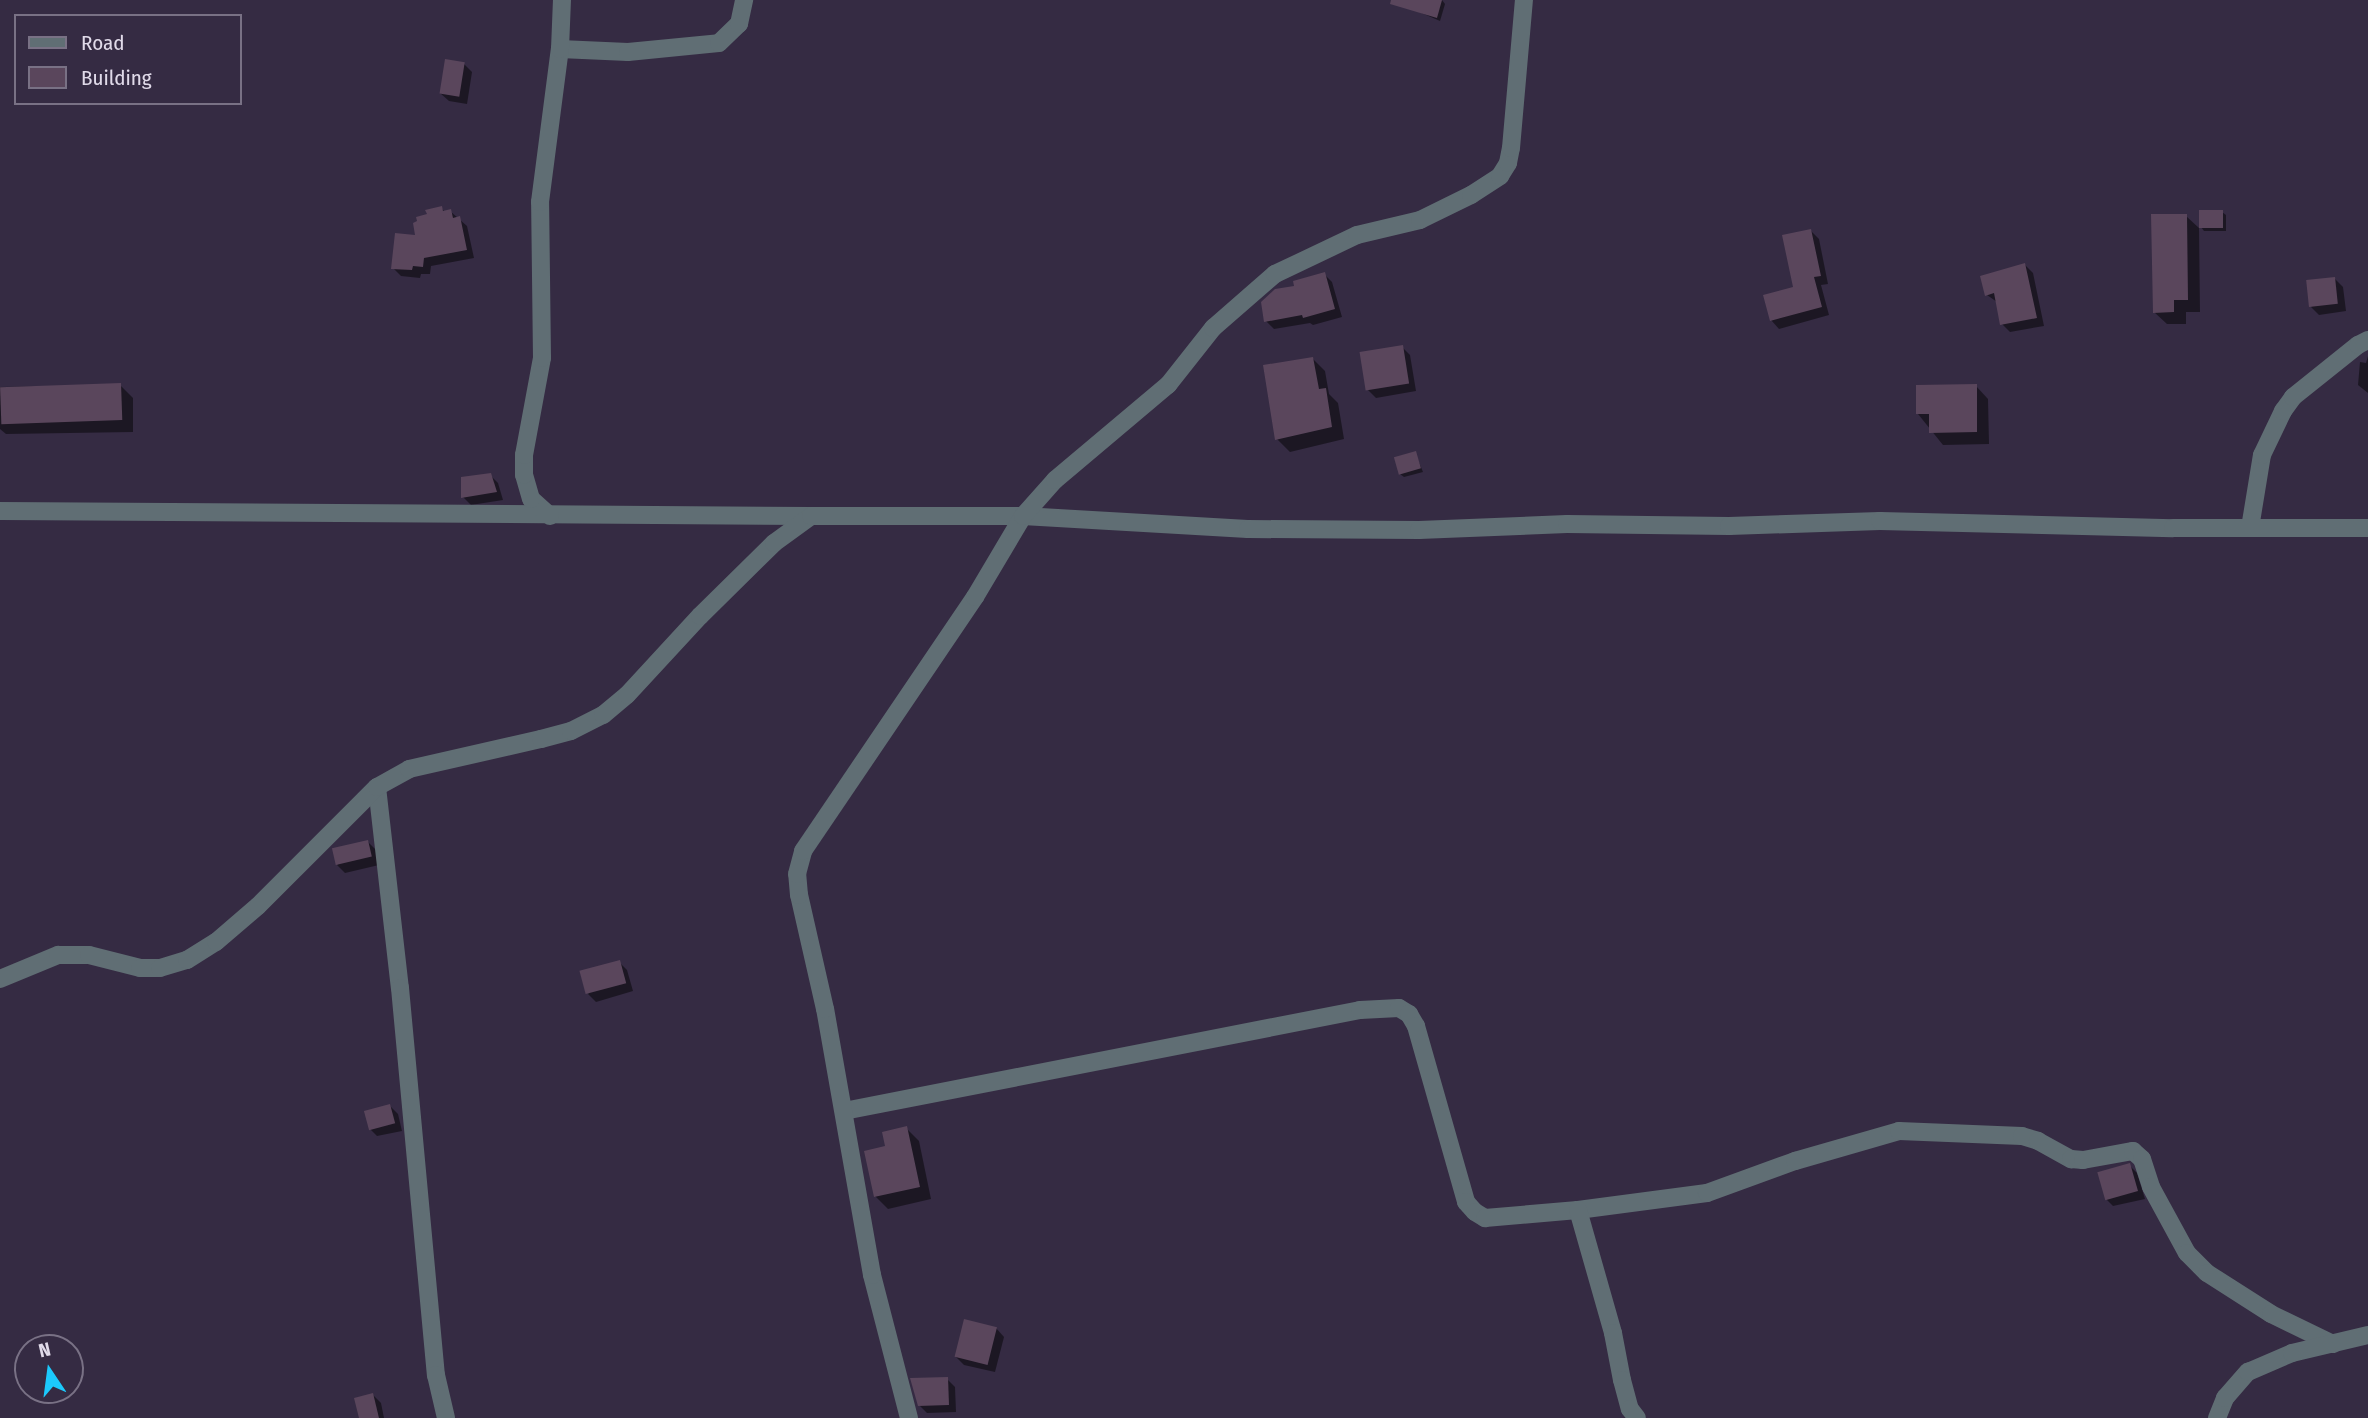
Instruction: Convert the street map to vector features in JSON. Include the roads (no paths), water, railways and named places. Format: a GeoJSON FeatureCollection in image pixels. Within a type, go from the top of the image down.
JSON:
{"type":"FeatureCollection","features":[{"type":"Feature","properties":{"kind":"street"},"geometry":{"type":"LineString","coordinates":[[550,516],[531,499],[524,475],[524,455],[542,358],[540,202],[560,49],[562,0]]}},
{"type":"Feature","properties":{"kind":"street"},"geometry":{"type":"LineString","coordinates":[[560,49],[628,52],[719,43],[732,34],[739,24],[744,0]]}},
{"type":"Feature","properties":{"kind":"street"},"geometry":{"type":"LineString","coordinates":[[909,1418],[872,1275],[825,1009],[799,895],[797,874],[803,850],[975,597],[1023,516],[1055,480],[1168,385],[1213,328],[1275,274],[1357,235],[1420,220],[1471,195],[1500,176],[1508,163],[1512,136],[1524,0]]}},
{"type":"Feature","properties":{"kind":"street"},"geometry":{"type":"LineString","coordinates":[[2250,528],[2262,455],[2283,411],[2293,397],[2358,345],[2368,341]]}},
{"type":"Feature","properties":{"kind":"street"},"geometry":{"type":"LineString","coordinates":[[0,511],[550,516],[1023,516],[1248,528],[1367,530],[1567,524],[1729,526],[1880,521],[2368,528]]}},
{"type":"Feature","properties":{"kind":"street"},"geometry":{"type":"LineString","coordinates":[[0,979],[58,955],[89,955],[140,968],[160,968],[187,960],[216,942],[258,906],[377,787],[409,769],[541,740],[571,731],[603,715],[627,695],[700,616],[774,543],[811,516]]}},
{"type":"Feature","properties":{"kind":"street"},"geometry":{"type":"LineString","coordinates":[[377,787],[400,988],[436,1375],[446,1418]]}},
{"type":"Feature","properties":{"kind":"street"},"geometry":{"type":"LineString","coordinates":[[844,1111],[1360,1010],[1399,1008],[1409,1014],[1416,1026],[1460,1184],[1475,1212],[1486,1217],[1578,1210],[1707,1194],[1795,1161],[1899,1130],[2022,1136],[2038,1141],[2071,1159],[2083,1160],[2133,1151],[2142,1159],[2162,1209],[2193,1259],[2207,1273],[2271,1314],[2333,1344]]}},
{"type":"Feature","properties":{"kind":"street"},"geometry":{"type":"LineString","coordinates":[[1578,1210],[1630,1409],[1637,1418]]}},
{"type":"Feature","properties":{"kind":"street"},"geometry":{"type":"LineString","coordinates":[[2217,1418],[2225,1398],[2248,1372],[2292,1353],[2368,1335]]}}]}
